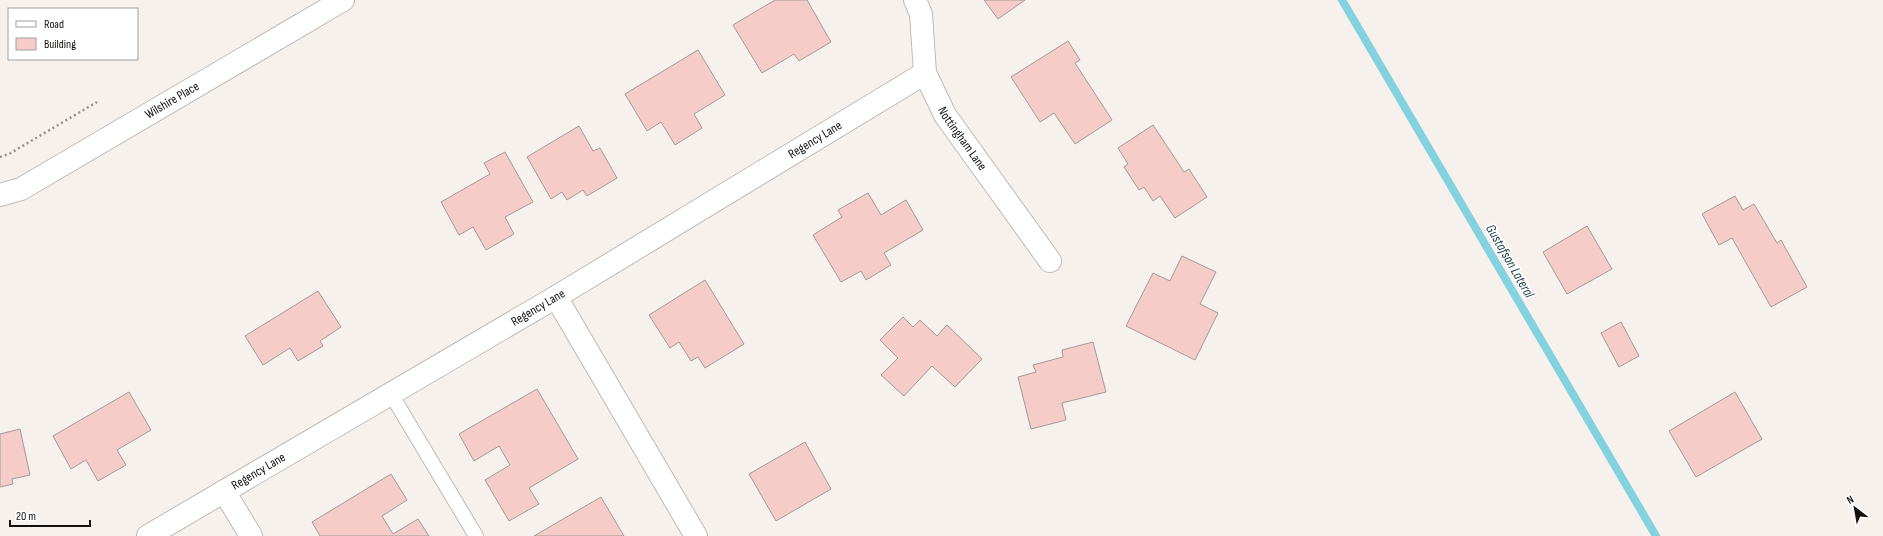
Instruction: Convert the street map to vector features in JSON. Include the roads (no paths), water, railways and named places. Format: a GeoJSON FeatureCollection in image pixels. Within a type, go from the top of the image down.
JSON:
{"type":"FeatureCollection","features":[{"type":"Feature","properties":{"kind":"street","name":"Wilshire Place"},"geometry":{"type":"LineString","coordinates":[[0,195],[21,189],[343,0]]}},
{"type":"Feature","properties":{"kind":"street","name":"Nottingham Lane"},"geometry":{"type":"LineString","coordinates":[[915,0],[921,14],[925,73],[945,115],[1050,261]]}},
{"type":"Feature","properties":{"kind":"street","name":"Regency Lane"},"geometry":{"type":"LineString","coordinates":[[148,536],[556,297],[925,73]]}},
{"type":"Feature","properties":{"kind":"street"},"geometry":{"type":"LineString","coordinates":[[556,297],[696,536]]}},
{"type":"Feature","properties":{"kind":"street"},"geometry":{"type":"LineString","coordinates":[[224,491],[251,536]]}},
{"type":"Feature","properties":{"kind":"lane"},"geometry":{"type":"LineString","coordinates":[[391,394],[476,536]]}},
{"type":"Feature","properties":{"kind":"waterway","name":"Gustafson Lateral"},"geometry":{"type":"LineString","coordinates":[[1342,0],[1656,536]]}}]}
